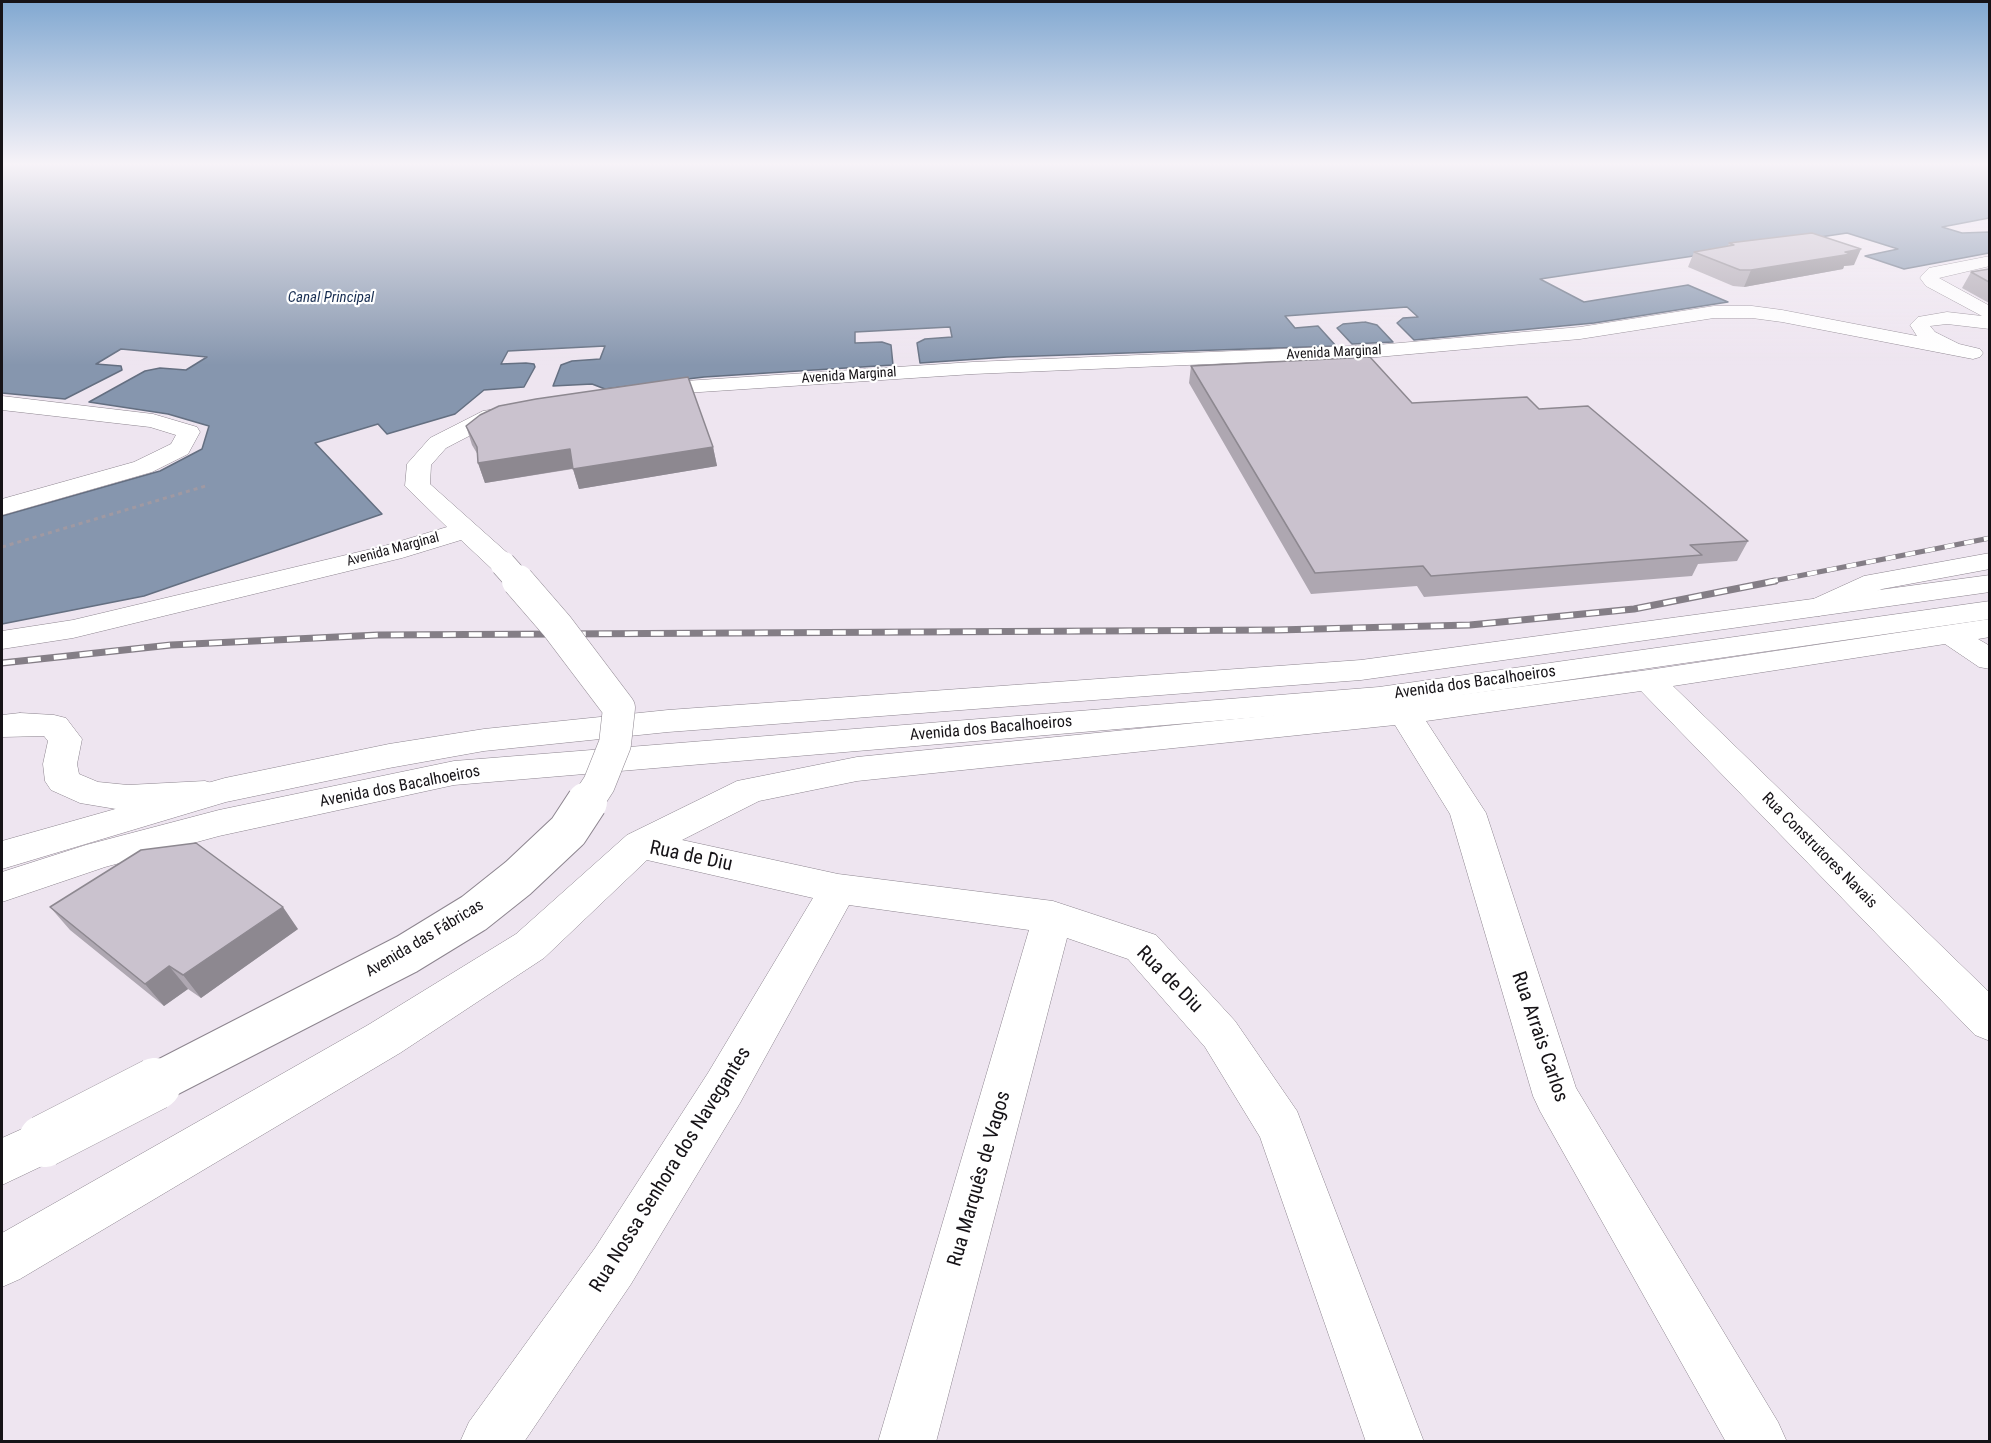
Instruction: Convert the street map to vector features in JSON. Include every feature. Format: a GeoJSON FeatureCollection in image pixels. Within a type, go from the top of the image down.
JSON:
{"type":"FeatureCollection","features":[{"type":"Feature","properties":{"kind":"street"},"geometry":{"type":"LineString","coordinates":[[1989,261],[1930,274],[1929,278],[1964,310],[1989,323]]}},
{"type":"Feature","properties":{"kind":"street"},"geometry":{"type":"LineString","coordinates":[[1858,331],[1878,331],[1940,318],[1964,310],[1989,313]]}},
{"type":"Feature","properties":{"kind":"street","name":"Avenida Marginal"},"geometry":{"type":"LineString","coordinates":[[628,396],[685,387],[973,368],[1377,351],[1580,333],[1714,312],[1752,312],[1858,331]]}},
{"type":"Feature","properties":{"kind":"street"},"geometry":{"type":"LineString","coordinates":[[1925,321],[1920,325],[1928,336],[1981,355]]}},
{"type":"Feature","properties":{"kind":"street"},"geometry":{"type":"LineString","coordinates":[[1858,331],[1981,355]]}},
{"type":"Feature","properties":{"kind":"street"},"geometry":{"type":"LineString","coordinates":[[2,402],[153,421],[189,432],[180,449],[143,467],[2,507]]}},
{"type":"Feature","properties":{"kind":"street","name":"Avenida Marginal"},"geometry":{"type":"LineString","coordinates":[[466,530],[417,486],[419,464],[438,443],[491,416],[526,411]]}},
{"type":"Feature","properties":{"kind":"street","name":"Avenida Marginal"},"geometry":{"type":"LineString","coordinates":[[2,640],[73,629],[392,552],[466,530]]}},
{"type":"Feature","properties":{"kind":"street","name":"Avenida das Fábricas"},"geometry":{"type":"LineString","coordinates":[[2,1162],[407,954],[474,913],[518,878],[568,831],[599,784],[615,744],[619,708],[557,626],[503,564],[466,530]]}},
{"type":"Feature","properties":{"kind":"street"},"geometry":{"type":"LineString","coordinates":[[1819,607],[1874,582],[1989,561]]}},
{"type":"Feature","properties":{"kind":"street","name":"Avenida dos Bacalhoeiros"},"geometry":{"type":"LineString","coordinates":[[2,855],[213,794],[418,750],[522,735],[679,720],[1361,670],[1989,583]]}},
{"type":"Feature","properties":{"kind":"street","name":"Avenida dos Bacalhoeiros"},"geometry":{"type":"LineString","coordinates":[[2,887],[99,855],[219,823],[454,773],[1379,697],[1989,610]]}},
{"type":"Feature","properties":{"kind":"street"},"geometry":{"type":"LineString","coordinates":[[2,1261],[375,1044],[530,946],[640,845],[750,790],[857,769],[1404,713],[1648,680],[1989,628]]}},
{"type":"Feature","properties":{"kind":"street"},"geometry":{"type":"LineString","coordinates":[[1950,634],[1989,660]]}},
{"type":"Feature","properties":{"kind":"street","name":"Rua Construtores Navais"},"geometry":{"type":"LineString","coordinates":[[1648,680],[1989,1022]]}},
{"type":"Feature","properties":{"kind":"street","name":"Rua Arrais Carlos"},"geometry":{"type":"LineString","coordinates":[[1404,713],[1468,813],[1556,1096],[1758,1442]]}},
{"type":"Feature","properties":{"kind":"street"},"geometry":{"type":"LineString","coordinates":[[2,726],[20,724],[54,726],[65,739],[60,764],[63,781],[93,794],[128,798],[213,794]]}},
{"type":"Feature","properties":{"kind":"street","name":"Rua de Diu"},"geometry":{"type":"LineString","coordinates":[[640,845],[838,889],[1053,917],[1142,947],[1220,1034],[1280,1127],[1395,1442]]}},
{"type":"Feature","properties":{"kind":"street","name":"Rua Nossa Senhora dos Navegantes"},"geometry":{"type":"LineString","coordinates":[[489,1442],[613,1266],[724,1088],[838,889]]}},
{"type":"Feature","properties":{"kind":"street","name":"Rua Marquês de Vagos"},"geometry":{"type":"LineString","coordinates":[[907,1442],[1053,917]]}},
{"type":"Feature","properties":{"kind":"path"},"geometry":{"type":"LineString","coordinates":[[2,547],[209,485]]}},
{"type":"Feature","properties":{"kind":"water","name":"Canal Principal"},"geometry":{"type":"Polygon","coordinates":[[[2,230],[1989,232],[1989,253],[1904,269],[1865,256],[1898,249],[1847,233],[1540,279],[1584,302],[1688,285],[1728,302],[1594,323],[1414,340],[1397,323],[1403,318],[1418,317],[1407,307],[1285,316],[1295,328],[1318,326],[1336,346],[1007,357],[920,363],[917,343],[925,339],[952,337],[950,327],[855,332],[855,343],[882,342],[891,345],[893,365],[704,377],[605,389],[592,384],[553,386],[561,365],[572,361],[600,359],[605,346],[508,351],[501,364],[534,364],[535,367],[524,387],[484,390],[455,414],[387,434],[378,424],[315,443],[382,514],[144,596],[2,624],[2,516],[160,471],[202,449],[209,426],[168,414],[89,402],[145,371],[160,368],[186,370],[207,357],[121,349],[96,364],[121,366],[122,370],[65,399],[2,393],[2,230]]]}},
{"type":"Feature","properties":{"kind":"water"},"geometry":{"type":"Polygon","coordinates":[[[1365,322],[1377,325],[1393,342],[1352,344],[1337,328],[1343,324],[1365,322]]]}},
{"type":"Feature","properties":{"kind":"building"},"geometry":{"type":"Polygon","coordinates":[[[1812,233],[1861,249],[1845,252],[1851,254],[1751,270],[1740,270],[1694,252],[1734,245],[1729,243],[1812,233]]]}},
{"type":"Feature","properties":{"kind":"building"},"geometry":{"type":"Polygon","coordinates":[[[1989,269],[1989,282],[1971,272],[1989,269]]]}},
{"type":"Feature","properties":{"kind":"building"},"geometry":{"type":"Polygon","coordinates":[[[1370,357],[1412,403],[1527,397],[1539,409],[1588,406],[1748,541],[1690,545],[1702,555],[1431,576],[1423,566],[1315,573],[1191,366],[1370,357]]]}},
{"type":"Feature","properties":{"kind":"building"},"geometry":{"type":"Polygon","coordinates":[[[688,377],[713,447],[573,469],[570,449],[478,463],[477,447],[466,426],[480,415],[499,406],[688,377]]]}},
{"type":"Feature","properties":{"kind":"building"},"geometry":{"type":"Polygon","coordinates":[[[196,843],[283,907],[183,975],[169,966],[145,984],[50,907],[141,850],[196,843]]]}},
{"type":"Feature","properties":{"kind":"railway"},"geometry":{"type":"LineString","coordinates":[[1768,582],[1990,538]]}},
{"type":"Feature","properties":{"kind":"railway"},"geometry":{"type":"LineString","coordinates":[[2,663],[171,645],[378,635],[1277,630],[1470,625],[1634,609],[1775,581]]}}]}
